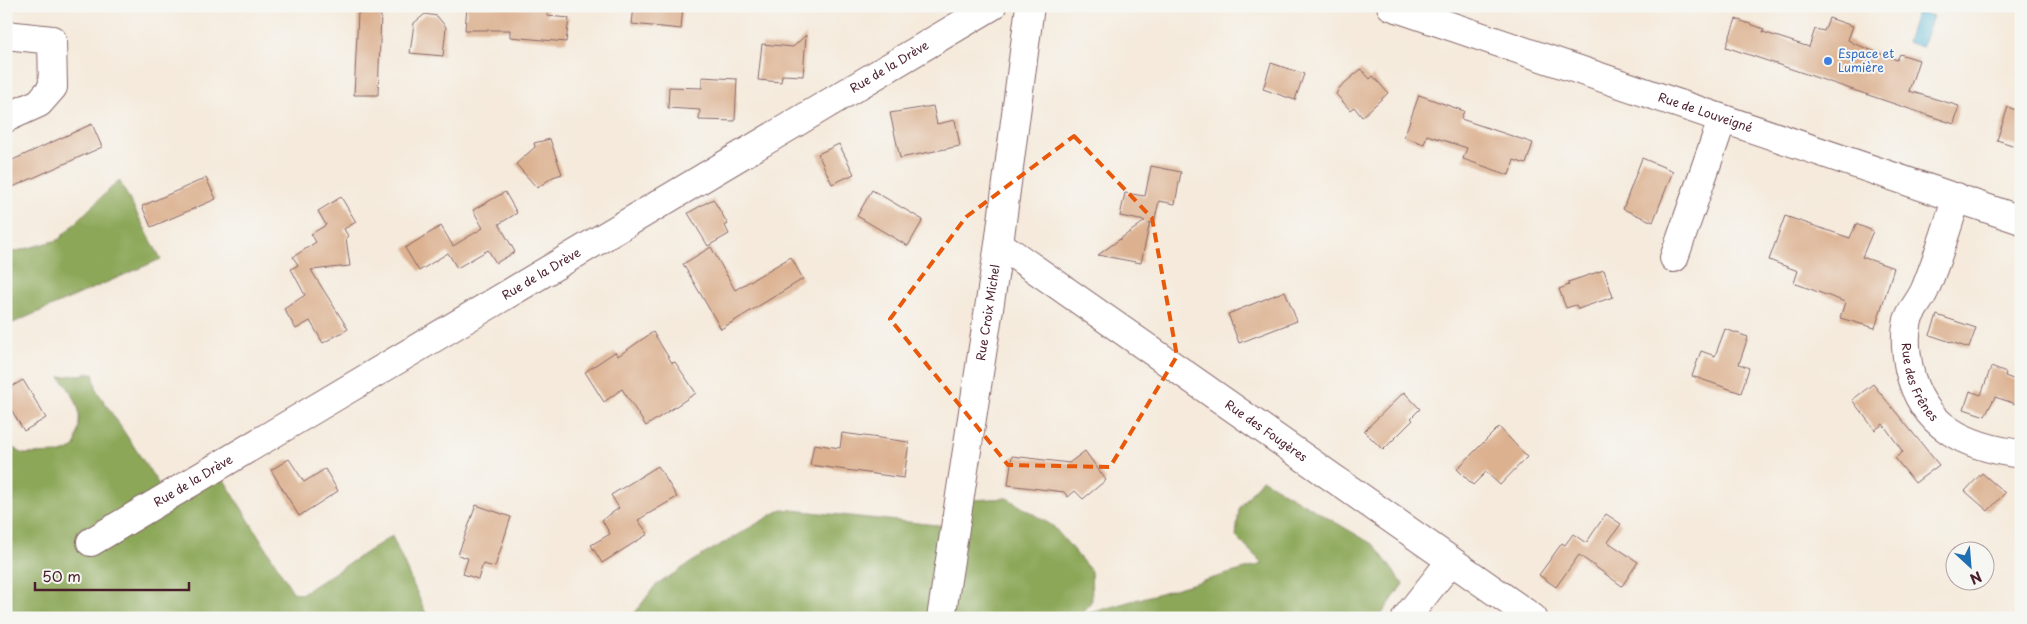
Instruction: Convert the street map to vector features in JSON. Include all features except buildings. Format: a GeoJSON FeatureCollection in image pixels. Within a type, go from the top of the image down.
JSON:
{"type":"FeatureCollection","features":[{"type":"Feature","properties":{"kind":"street","name":"Rue de la Drève"},"geometry":{"type":"LineString","coordinates":[[91,542],[992,6]]}},
{"type":"Feature","properties":{"kind":"street","name":"Rue Croix Michel"},"geometry":{"type":"LineString","coordinates":[[941,618],[999,244],[1030,6]]}},
{"type":"Feature","properties":{"kind":"street","name":"Rue de Louveigné"},"geometry":{"type":"LineString","coordinates":[[1390,6],[2021,220]]}},
{"type":"Feature","properties":{"kind":"street"},"geometry":{"type":"LineString","coordinates":[[6,35],[52,40],[53,87],[39,103],[6,118]]}},
{"type":"Feature","properties":{"kind":"street"},"geometry":{"type":"LineString","coordinates":[[1674,258],[1722,120]]}},
{"type":"Feature","properties":{"kind":"street","name":"Rue des Frênes"},"geometry":{"type":"LineString","coordinates":[[1957,197],[1925,290],[1908,319],[1906,355],[1911,379],[1925,408],[1949,431],[1978,446],[2021,454]]}},
{"type":"Feature","properties":{"kind":"street","name":"Rue des Fougères"},"geometry":{"type":"LineString","coordinates":[[999,244],[1533,618]]}},
{"type":"Feature","properties":{"kind":"street"},"geometry":{"type":"LineString","coordinates":[[1406,618],[1451,561]]}},
{"type":"Feature","properties":{"kind":"highlighted area"},"geometry":{"type":"Polygon","coordinates":[[[1074,136],[1152,218],[1177,356],[1110,467],[1008,465],[890,319],[966,217],[1074,136]]]}},
{"type":"Feature","properties":{"kind":"green space"},"geometry":{"type":"Polygon","coordinates":[[[119,180],[161,259],[6,326],[6,254],[58,240],[119,180]]]}},
{"type":"Feature","properties":{"kind":"green space"},"geometry":{"type":"Polygon","coordinates":[[[93,373],[97,391],[164,492],[223,478],[293,592],[301,594],[392,536],[428,618],[6,618],[6,443],[23,454],[62,453],[75,447],[79,426],[78,410],[73,395],[60,377],[93,373]]]}},
{"type":"Feature","properties":{"kind":"green space"},"geometry":{"type":"Polygon","coordinates":[[[1262,479],[1374,545],[1403,584],[1379,618],[631,618],[655,586],[701,556],[782,509],[966,528],[972,500],[1007,498],[1053,526],[1091,571],[1092,600],[1082,615],[1263,564],[1236,537],[1239,509],[1262,479]]]}},
{"type":"Feature","properties":{"kind":"water"},"geometry":{"type":"Polygon","coordinates":[[[1917,11],[1933,16],[1922,47],[1907,42],[1917,11]]]}},
{"type":"Feature","properties":{"kind":"place","name":"Espace et Lumière"},"geometry":{"type":"Point","coordinates":[1828,61]}}]}
